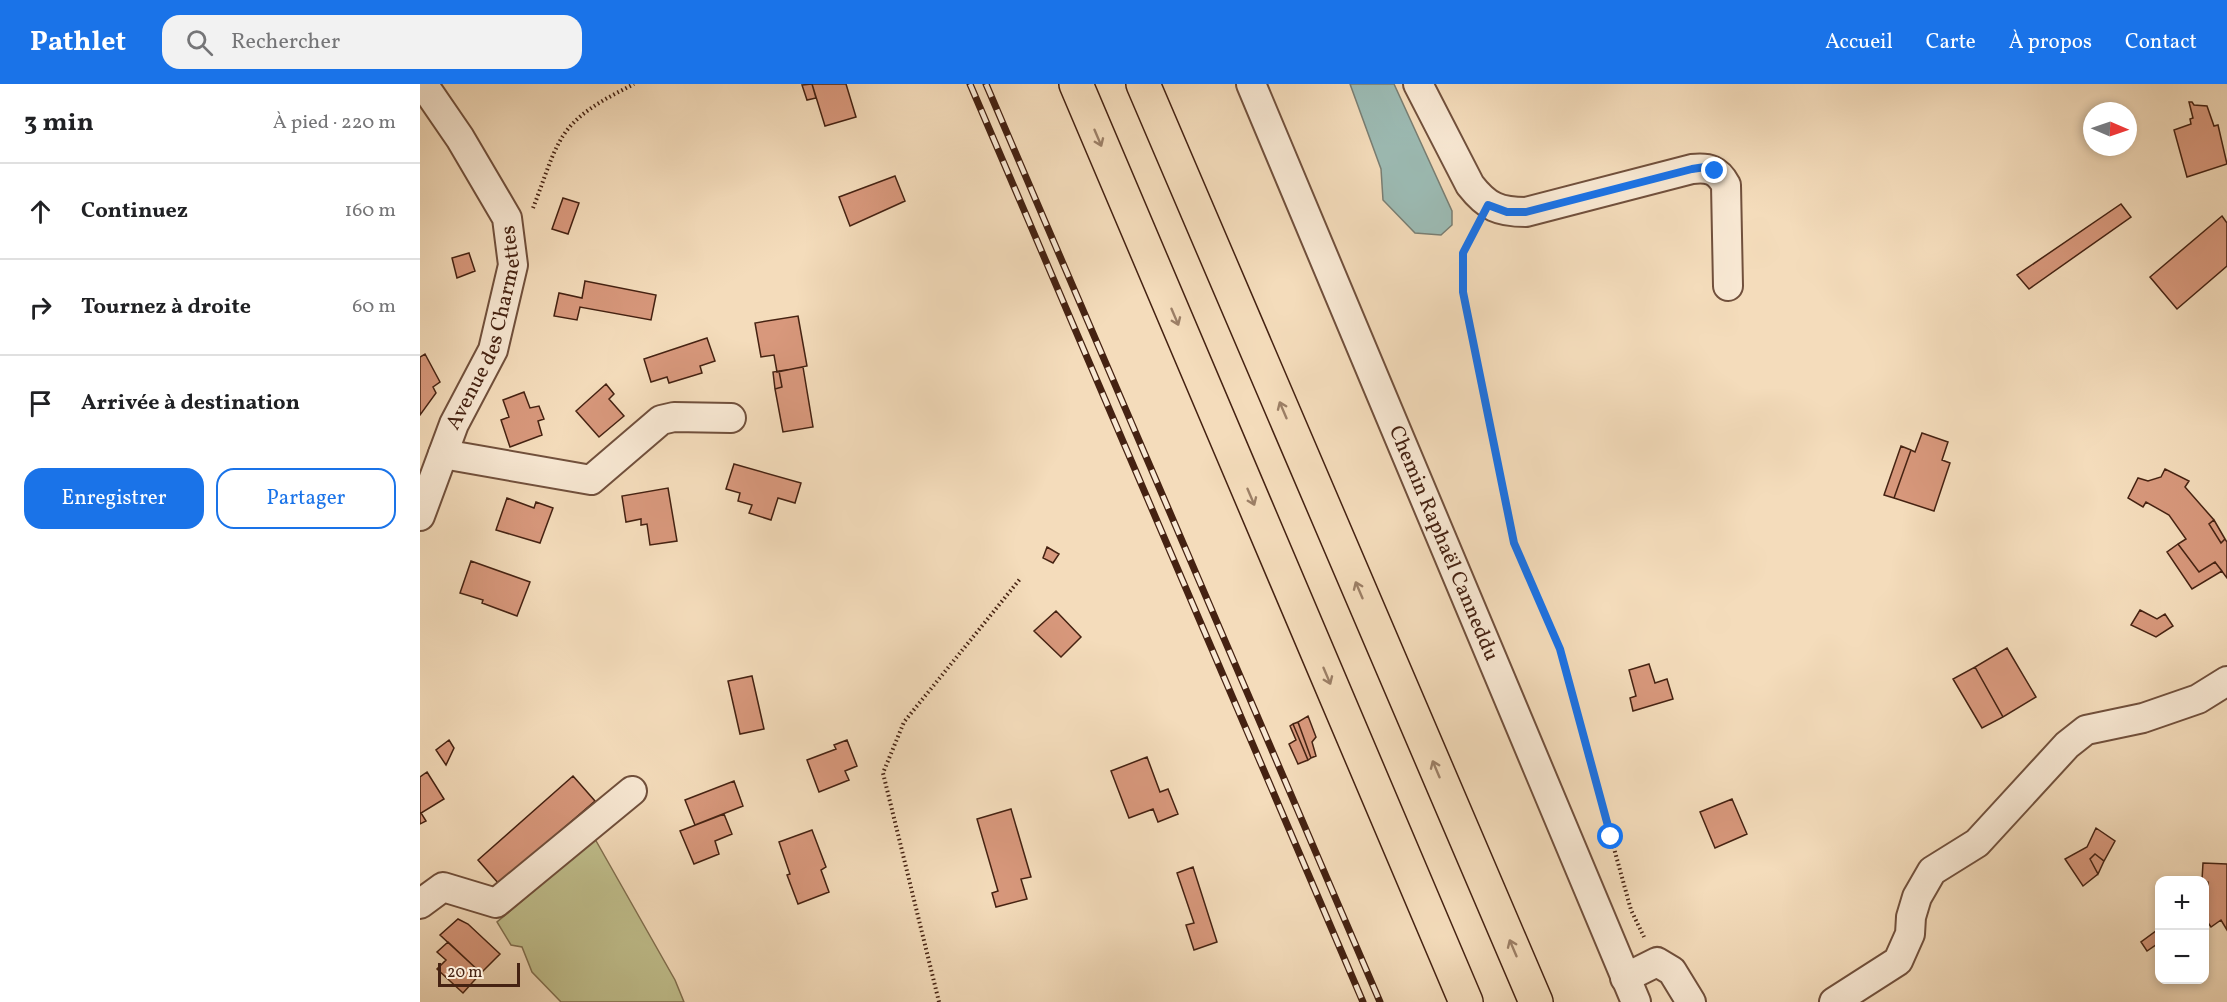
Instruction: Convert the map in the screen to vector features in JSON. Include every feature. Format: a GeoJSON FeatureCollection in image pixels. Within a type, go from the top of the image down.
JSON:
{"type":"FeatureCollection","features":[{"type":"Feature","properties":{"kind":"highway"},"geometry":{"type":"LineString","coordinates":[[1076,84],[1466,1002]]}},
{"type":"Feature","properties":{"kind":"highway"},"geometry":{"type":"LineString","coordinates":[[1143,84],[1536,1002]]}},
{"type":"Feature","properties":{"kind":"street","name":"Avenue des Charmettes"},"geometry":{"type":"LineString","coordinates":[[420,516],[454,424],[493,350],[513,266],[510,226],[507,218],[460,138],[423,84]]}},
{"type":"Feature","properties":{"kind":"street","name":"Chemin Raphaël Canneddu"},"geometry":{"type":"LineString","coordinates":[[1251,84],[1631,990]]}},
{"type":"Feature","properties":{"kind":"street"},"geometry":{"type":"LineString","coordinates":[[1418,84],[1470,185],[1488,205],[1507,212],[1526,212],[1692,169],[1705,167],[1715,171],[1726,185],[1728,286]]}},
{"type":"Feature","properties":{"kind":"street"},"geometry":{"type":"LineString","coordinates":[[443,454],[591,480],[661,420],[674,417],[731,418]]}},
{"type":"Feature","properties":{"kind":"street"},"geometry":{"type":"LineString","coordinates":[[1834,1002],[1898,961],[1910,934],[1911,917],[1917,897],[1932,871],[1977,843],[2067,745],[2086,730],[2143,718],[2198,699],[2227,681]]}},
{"type":"Feature","properties":{"kind":"street"},"geometry":{"type":"LineString","coordinates":[[420,904],[443,887],[496,903],[632,791]]}},
{"type":"Feature","properties":{"kind":"street"},"geometry":{"type":"LineString","coordinates":[[1631,990],[1657,962],[1672,971],[1691,1002]]}},
{"type":"Feature","properties":{"kind":"path"},"geometry":{"type":"LineString","coordinates":[[510,226],[530,215],[561,139],[579,118],[601,101],[634,84]]}},
{"type":"Feature","properties":{"kind":"path"},"geometry":{"type":"LineString","coordinates":[[1488,205],[1463,253],[1463,292],[1514,543],[1560,649],[1631,910],[1657,962]]}},
{"type":"Feature","properties":{"kind":"path"},"geometry":{"type":"LineString","coordinates":[[939,1002],[883,773],[904,722],[1020,579]]}},
{"type":"Feature","properties":{"kind":"shaded area"},"geometry":{"type":"Polygon","coordinates":[[[595,839],[675,980],[684,1002],[561,1002],[532,972],[522,947],[511,945],[497,922],[595,839]]]}},
{"type":"Feature","properties":{"kind":"water"},"geometry":{"type":"Polygon","coordinates":[[[1350,84],[1394,84],[1452,211],[1452,225],[1441,235],[1415,233],[1383,200],[1381,169],[1350,84]]]}},
{"type":"Feature","properties":{"kind":"building"},"geometry":{"type":"Polygon","coordinates":[[[812,84],[846,84],[856,117],[825,126],[812,84]]]}},
{"type":"Feature","properties":{"kind":"building"},"geometry":{"type":"Polygon","coordinates":[[[812,84],[816,98],[807,100],[802,85],[812,84]]]}},
{"type":"Feature","properties":{"kind":"building"},"geometry":{"type":"Polygon","coordinates":[[[2189,102],[2194,105],[2207,106],[2214,126],[2218,125],[2227,164],[2187,177],[2174,130],[2191,124],[2190,119],[2193,118],[2189,102]]]}},
{"type":"Feature","properties":{"kind":"building"},"geometry":{"type":"Polygon","coordinates":[[[895,176],[905,201],[850,226],[839,197],[895,176]]]}},
{"type":"Feature","properties":{"kind":"building"},"geometry":{"type":"Polygon","coordinates":[[[563,198],[579,203],[568,234],[552,229],[563,198]]]}},
{"type":"Feature","properties":{"kind":"building"},"geometry":{"type":"Polygon","coordinates":[[[2121,204],[2131,217],[2029,289],[2017,275],[2121,204]]]}},
{"type":"Feature","properties":{"kind":"building"},"geometry":{"type":"Polygon","coordinates":[[[2222,216],[2227,223],[2227,266],[2177,309],[2150,277],[2222,216]]]}},
{"type":"Feature","properties":{"kind":"building"},"geometry":{"type":"Polygon","coordinates":[[[469,253],[475,271],[457,278],[452,258],[469,253]]]}},
{"type":"Feature","properties":{"kind":"building"},"geometry":{"type":"Polygon","coordinates":[[[585,281],[656,295],[651,320],[580,307],[577,320],[554,316],[559,293],[582,298],[585,281]]]}},
{"type":"Feature","properties":{"kind":"building"},"geometry":{"type":"Polygon","coordinates":[[[798,316],[807,366],[777,372],[774,355],[761,357],[755,323],[798,316]]]}},
{"type":"Feature","properties":{"kind":"building"},"geometry":{"type":"Polygon","coordinates":[[[707,338],[715,361],[700,366],[702,373],[669,383],[667,377],[651,382],[644,359],[707,338]]]}},
{"type":"Feature","properties":{"kind":"building"},"geometry":{"type":"Polygon","coordinates":[[[425,354],[440,382],[433,387],[436,393],[420,415],[420,357],[425,354]]]}},
{"type":"Feature","properties":{"kind":"building"},"geometry":{"type":"Polygon","coordinates":[[[803,367],[813,427],[783,432],[775,389],[782,387],[779,371],[803,367]]]}},
{"type":"Feature","properties":{"kind":"building"},"geometry":{"type":"Polygon","coordinates":[[[779,371],[782,387],[775,389],[773,372],[779,371]]]}},
{"type":"Feature","properties":{"kind":"building"},"geometry":{"type":"Polygon","coordinates":[[[606,384],[614,394],[609,399],[624,416],[599,437],[576,411],[606,384]]]}},
{"type":"Feature","properties":{"kind":"building"},"geometry":{"type":"Polygon","coordinates":[[[524,392],[530,408],[539,406],[544,419],[538,421],[542,435],[510,447],[501,420],[509,417],[503,400],[524,392]]]}},
{"type":"Feature","properties":{"kind":"building"},"geometry":{"type":"Polygon","coordinates":[[[1922,433],[1948,442],[1942,460],[1950,463],[1934,511],[1894,498],[1911,450],[1915,452],[1922,433]]]}},
{"type":"Feature","properties":{"kind":"building"},"geometry":{"type":"Polygon","coordinates":[[[1901,446],[1911,450],[1894,498],[1884,495],[1901,446]]]}},
{"type":"Feature","properties":{"kind":"building"},"geometry":{"type":"Polygon","coordinates":[[[734,464],[801,483],[795,503],[778,498],[771,520],[749,513],[752,505],[738,501],[740,493],[726,489],[734,464]]]}},
{"type":"Feature","properties":{"kind":"building"},"geometry":{"type":"Polygon","coordinates":[[[2165,469],[2189,481],[2185,487],[2214,520],[2209,524],[2221,543],[2225,539],[2227,542],[2227,578],[2215,562],[2199,572],[2178,544],[2186,539],[2169,515],[2146,502],[2143,507],[2128,498],[2138,478],[2148,481],[2161,477],[2165,469]]]}},
{"type":"Feature","properties":{"kind":"building"},"geometry":{"type":"Polygon","coordinates":[[[668,488],[677,541],[650,545],[647,524],[641,525],[641,519],[626,522],[622,496],[668,488]]]}},
{"type":"Feature","properties":{"kind":"building"},"geometry":{"type":"Polygon","coordinates":[[[507,498],[534,508],[536,502],[553,508],[540,543],[496,530],[507,498]]]}},
{"type":"Feature","properties":{"kind":"building"},"geometry":{"type":"Polygon","coordinates":[[[2214,520],[2225,539],[2221,543],[2209,524],[2214,520]]]}},
{"type":"Feature","properties":{"kind":"building"},"geometry":{"type":"Polygon","coordinates":[[[2178,544],[2199,572],[2215,562],[2222,571],[2192,589],[2167,552],[2178,544]]]}},
{"type":"Feature","properties":{"kind":"building"},"geometry":{"type":"Polygon","coordinates":[[[1047,547],[1059,554],[1053,563],[1043,558],[1047,547]]]}},
{"type":"Feature","properties":{"kind":"building"},"geometry":{"type":"Polygon","coordinates":[[[471,561],[530,582],[517,616],[482,603],[483,600],[460,593],[471,561]]]}},
{"type":"Feature","properties":{"kind":"building"},"geometry":{"type":"Polygon","coordinates":[[[2140,610],[2157,619],[2165,614],[2173,626],[2156,637],[2131,625],[2140,610]]]}},
{"type":"Feature","properties":{"kind":"building"},"geometry":{"type":"Polygon","coordinates":[[[1056,611],[1081,637],[1061,657],[1034,631],[1056,611]]]}},
{"type":"Feature","properties":{"kind":"building"},"geometry":{"type":"Polygon","coordinates":[[[2007,648],[2036,697],[2003,717],[1975,667],[2007,648]]]}},
{"type":"Feature","properties":{"kind":"building"},"geometry":{"type":"Polygon","coordinates":[[[1649,664],[1655,683],[1667,679],[1673,699],[1633,711],[1630,698],[1636,696],[1629,670],[1649,664]]]}},
{"type":"Feature","properties":{"kind":"building"},"geometry":{"type":"Polygon","coordinates":[[[1975,667],[2003,717],[1982,728],[1953,679],[1975,667]]]}},
{"type":"Feature","properties":{"kind":"building"},"geometry":{"type":"Polygon","coordinates":[[[752,676],[764,729],[740,734],[728,681],[752,676]]]}},
{"type":"Feature","properties":{"kind":"building"},"geometry":{"type":"Polygon","coordinates":[[[1308,716],[1316,737],[1312,742],[1316,756],[1311,758],[1298,722],[1308,716]]]}},
{"type":"Feature","properties":{"kind":"building"},"geometry":{"type":"Polygon","coordinates":[[[1298,722],[1311,758],[1308,760],[1293,724],[1298,722]]]}},
{"type":"Feature","properties":{"kind":"building"},"geometry":{"type":"Polygon","coordinates":[[[1293,724],[1308,760],[1298,764],[1289,744],[1296,740],[1290,726],[1293,724]]]}},
{"type":"Feature","properties":{"kind":"building"},"geometry":{"type":"Polygon","coordinates":[[[449,740],[454,748],[446,765],[436,750],[449,740]]]}},
{"type":"Feature","properties":{"kind":"building"},"geometry":{"type":"Polygon","coordinates":[[[847,740],[857,766],[845,771],[849,780],[819,792],[807,760],[836,749],[834,745],[847,740]]]}},
{"type":"Feature","properties":{"kind":"building"},"geometry":{"type":"Polygon","coordinates":[[[1147,757],[1160,792],[1168,789],[1178,814],[1158,822],[1153,809],[1129,818],[1111,771],[1147,757]]]}},
{"type":"Feature","properties":{"kind":"building"},"geometry":{"type":"Polygon","coordinates":[[[427,772],[444,799],[421,813],[426,821],[420,824],[420,777],[427,772]]]}},
{"type":"Feature","properties":{"kind":"building"},"geometry":{"type":"Polygon","coordinates":[[[573,776],[595,801],[499,884],[478,860],[573,776]]]}},
{"type":"Feature","properties":{"kind":"building"},"geometry":{"type":"Polygon","coordinates":[[[734,781],[743,806],[695,825],[685,800],[734,781]]]}},
{"type":"Feature","properties":{"kind":"building"},"geometry":{"type":"Polygon","coordinates":[[[1732,799],[1747,834],[1715,848],[1700,812],[1732,799]]]}},
{"type":"Feature","properties":{"kind":"building"},"geometry":{"type":"Polygon","coordinates":[[[1011,809],[1031,877],[1021,879],[1027,899],[996,907],[992,893],[998,891],[977,819],[1011,809]]]}},
{"type":"Feature","properties":{"kind":"building"},"geometry":{"type":"Polygon","coordinates":[[[724,814],[732,834],[715,841],[719,854],[694,864],[680,831],[724,814]]]}},
{"type":"Feature","properties":{"kind":"building"},"geometry":{"type":"Polygon","coordinates":[[[2096,828],[2115,841],[2104,861],[2095,854],[2090,859],[2098,874],[2083,886],[2065,859],[2087,847],[2096,828]]]}},
{"type":"Feature","properties":{"kind":"building"},"geometry":{"type":"Polygon","coordinates":[[[812,830],[826,867],[821,870],[829,892],[798,904],[787,875],[790,874],[779,842],[812,830]]]}},
{"type":"Feature","properties":{"kind":"building"},"geometry":{"type":"Polygon","coordinates":[[[2095,854],[2104,861],[2098,874],[2090,859],[2095,854]]]}},
{"type":"Feature","properties":{"kind":"building"},"geometry":{"type":"Polygon","coordinates":[[[2203,863],[2227,864],[2227,930],[2221,920],[2211,927],[2209,924],[2209,876],[2202,876],[2203,863]]]}},
{"type":"Feature","properties":{"kind":"building"},"geometry":{"type":"Polygon","coordinates":[[[1193,867],[1217,942],[1194,950],[1186,925],[1194,923],[1177,873],[1193,867]]]}},
{"type":"Feature","properties":{"kind":"building"},"geometry":{"type":"Polygon","coordinates":[[[458,919],[468,924],[500,954],[481,973],[440,935],[458,919]]]}},
{"type":"Feature","properties":{"kind":"building"},"geometry":{"type":"Polygon","coordinates":[[[2155,932],[2155,945],[2147,951],[2141,942],[2155,932]]]}},
{"type":"Feature","properties":{"kind":"building"},"geometry":{"type":"Polygon","coordinates":[[[448,942],[481,973],[463,993],[437,969],[446,960],[437,952],[448,942]]]}},
{"type":"Feature","properties":{"kind":"railway"},"geometry":{"type":"LineString","coordinates":[[970,84],[1363,1002]]}},
{"type":"Feature","properties":{"kind":"railway"},"geometry":{"type":"LineString","coordinates":[[986,84],[1380,1002]]}},
{"type":"Feature","properties":{"kind":"route"},"geometry":{"type":"LineString","coordinates":[[1611,837],[1560,649],[1514,543],[1463,292],[1463,253],[1488,205],[1507,212],[1526,212],[1692,169],[1705,167],[1715,171]]}}]}
